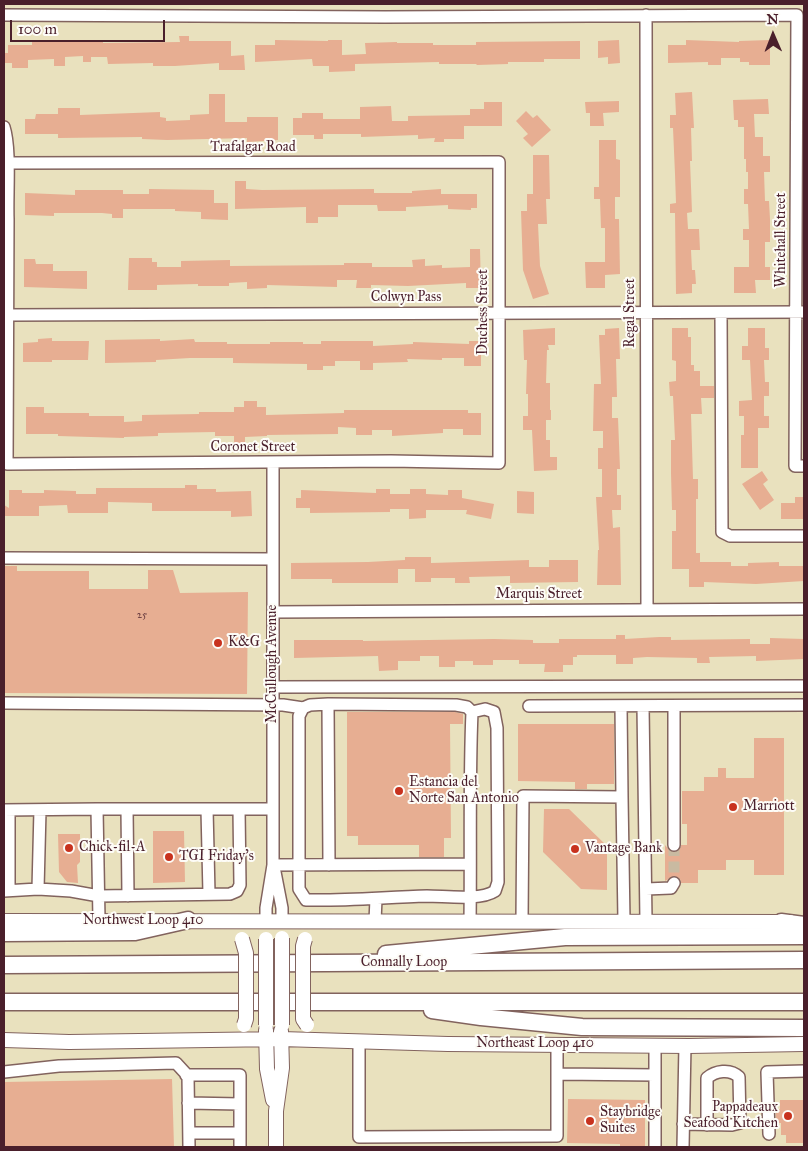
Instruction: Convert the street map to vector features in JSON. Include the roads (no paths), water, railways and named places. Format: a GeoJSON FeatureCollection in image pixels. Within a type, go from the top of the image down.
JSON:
{"type":"FeatureCollection","features":[{"type":"Feature","properties":{"kind":"highway"},"geometry":{"type":"LineString","coordinates":[[4,933],[135,932],[188,920]]}},
{"type":"Feature","properties":{"kind":"highway"},"geometry":{"type":"LineString","coordinates":[[781,922],[804,923]]}},
{"type":"Feature","properties":{"kind":"highway"},"geometry":{"type":"LineString","coordinates":[[332,963],[392,953],[565,937],[804,936]]}},
{"type":"Feature","properties":{"kind":"highway"},"geometry":{"type":"LineString","coordinates":[[4,953],[72,964]]}},
{"type":"Feature","properties":{"kind":"highway","name":"Connally Loop"},"geometry":{"type":"LineString","coordinates":[[4,965],[804,960]]}},
{"type":"Feature","properties":{"kind":"highway"},"geometry":{"type":"LineString","coordinates":[[4,1002],[804,1002]]}},
{"type":"Feature","properties":{"kind":"highway"},"geometry":{"type":"LineString","coordinates":[[368,1002],[566,1026],[602,1028],[804,1028]]}},
{"type":"Feature","properties":{"kind":"main road","name":"Northwest Loop 410"},"geometry":{"type":"LineString","coordinates":[[4,921],[282,921]]}},
{"type":"Feature","properties":{"kind":"main road"},"geometry":{"type":"LineString","coordinates":[[213,921],[230,928],[242,940],[246,953],[246,1019],[244,1025],[220,1040]]}},
{"type":"Feature","properties":{"kind":"main road","name":"McCullough Avenue"},"geometry":{"type":"LineString","coordinates":[[266,921],[267,1069],[276,1111]]}},
{"type":"Feature","properties":{"kind":"main road"},"geometry":{"type":"LineString","coordinates":[[282,921],[781,922]]}},
{"type":"Feature","properties":{"kind":"main road","name":"McCullough Avenue"},"geometry":{"type":"LineString","coordinates":[[276,1147],[276,1111],[282,1068],[282,921]]}},
{"type":"Feature","properties":{"kind":"main road"},"geometry":{"type":"LineString","coordinates":[[333,921],[313,931],[305,939],[303,946],[303,1019],[311,1030],[344,1041]]}},
{"type":"Feature","properties":{"kind":"main road"},"geometry":{"type":"LineString","coordinates":[[4,1040],[69,1042],[266,1040]]}},
{"type":"Feature","properties":{"kind":"main road","name":"Northeast Loop 410"},"geometry":{"type":"LineString","coordinates":[[266,1040],[558,1045],[804,1044]]}},
{"type":"Feature","properties":{"kind":"street"},"geometry":{"type":"LineString","coordinates":[[4,15],[38,9],[246,10],[385,17],[646,15],[741,9]]}},
{"type":"Feature","properties":{"kind":"street","name":"Whitehall Street"},"geometry":{"type":"LineString","coordinates":[[741,9],[797,15],[800,162],[800,466]]}},
{"type":"Feature","properties":{"kind":"street","name":"Regal Street"},"geometry":{"type":"LineString","coordinates":[[646,15],[647,610]]}},
{"type":"Feature","properties":{"kind":"street"},"geometry":{"type":"LineString","coordinates":[[4,127],[7,138],[8,314]]}},
{"type":"Feature","properties":{"kind":"street","name":"Trafalgar Road"},"geometry":{"type":"LineString","coordinates":[[7,163],[499,162]]}},
{"type":"Feature","properties":{"kind":"street","name":"Duchess Street"},"geometry":{"type":"LineString","coordinates":[[499,162],[499,463]]}},
{"type":"Feature","properties":{"kind":"street","name":"Colwyn Pass"},"geometry":{"type":"LineString","coordinates":[[8,314],[646,314],[800,312]]}},
{"type":"Feature","properties":{"kind":"street"},"geometry":{"type":"LineString","coordinates":[[721,313],[722,532],[730,536],[804,536]]}},
{"type":"Feature","properties":{"kind":"street","name":"Coronet Street"},"geometry":{"type":"LineString","coordinates":[[8,314],[7,464],[391,461],[499,463]]}},
{"type":"Feature","properties":{"kind":"street","name":"McCullough Avenue"},"geometry":{"type":"LineString","coordinates":[[273,463],[274,865],[282,908],[282,921]]}},
{"type":"Feature","properties":{"kind":"street"},"geometry":{"type":"LineString","coordinates":[[4,558],[273,559]]}},
{"type":"Feature","properties":{"kind":"street","name":"Marquis Street"},"geometry":{"type":"LineString","coordinates":[[273,612],[804,609]]}},
{"type":"Feature","properties":{"kind":"street"},"geometry":{"type":"LineString","coordinates":[[273,687],[804,686]]}},
{"type":"Feature","properties":{"kind":"street"},"geometry":{"type":"LineString","coordinates":[[4,703],[289,705],[303,708],[310,705],[328,704],[456,705],[467,708],[472,712]]}},
{"type":"Feature","properties":{"kind":"street"},"geometry":{"type":"LineString","coordinates":[[328,704],[329,865]]}},
{"type":"Feature","properties":{"kind":"street"},"geometry":{"type":"LineString","coordinates":[[529,706],[804,705]]}},
{"type":"Feature","properties":{"kind":"street"},"geometry":{"type":"LineString","coordinates":[[621,706],[624,922]]}},
{"type":"Feature","properties":{"kind":"street"},"geometry":{"type":"LineString","coordinates":[[643,706],[646,922]]}},
{"type":"Feature","properties":{"kind":"street"},"geometry":{"type":"LineString","coordinates":[[674,706],[674,845]]}},
{"type":"Feature","properties":{"kind":"street"},"geometry":{"type":"LineString","coordinates":[[303,708],[299,716],[299,889],[306,900],[470,896],[489,895],[496,891],[498,882],[497,728],[494,712],[485,709],[472,712]]}},
{"type":"Feature","properties":{"kind":"street"},"geometry":{"type":"LineString","coordinates":[[470,920],[472,712]]}},
{"type":"Feature","properties":{"kind":"street"},"geometry":{"type":"LineString","coordinates":[[522,921],[523,796],[622,796]]}},
{"type":"Feature","properties":{"kind":"street"},"geometry":{"type":"LineString","coordinates":[[239,809],[240,885],[237,891],[230,894],[99,896],[71,891],[7,890],[6,810],[97,809],[127,809],[208,809],[239,809],[273,809]]}},
{"type":"Feature","properties":{"kind":"street"},"geometry":{"type":"LineString","coordinates":[[97,809],[100,920]]}},
{"type":"Feature","properties":{"kind":"street"},"geometry":{"type":"LineString","coordinates":[[127,809],[128,896]]}},
{"type":"Feature","properties":{"kind":"street"},"geometry":{"type":"LineString","coordinates":[[208,809],[209,894]]}},
{"type":"Feature","properties":{"kind":"street"},"geometry":{"type":"LineString","coordinates":[[38,889],[40,810]]}},
{"type":"Feature","properties":{"kind":"street"},"geometry":{"type":"LineString","coordinates":[[274,865],[470,864]]}},
{"type":"Feature","properties":{"kind":"street","name":"McCullough Avenue"},"geometry":{"type":"LineString","coordinates":[[266,921],[266,908],[274,865]]}},
{"type":"Feature","properties":{"kind":"street"},"geometry":{"type":"LineString","coordinates":[[646,889],[671,888],[674,883]]}},
{"type":"Feature","properties":{"kind":"street"},"geometry":{"type":"LineString","coordinates":[[375,921],[376,899]]}},
{"type":"Feature","properties":{"kind":"street"},"geometry":{"type":"LineString","coordinates":[[358,1041],[359,1142],[558,1142],[558,1045]]}},
{"type":"Feature","properties":{"kind":"street"},"geometry":{"type":"LineString","coordinates":[[655,1045],[655,1147]]}},
{"type":"Feature","properties":{"kind":"street"},"geometry":{"type":"LineString","coordinates":[[683,1147],[685,1045]]}},
{"type":"Feature","properties":{"kind":"street"},"geometry":{"type":"LineString","coordinates":[[4,1072],[59,1066],[176,1063],[188,1076],[189,1147]]}},
{"type":"Feature","properties":{"kind":"street"},"geometry":{"type":"LineString","coordinates":[[769,1134],[767,1072],[804,1071]]}},
{"type":"Feature","properties":{"kind":"street"},"geometry":{"type":"LineString","coordinates":[[683,1124],[732,1125],[740,1123],[739,1078],[735,1073],[712,1074],[707,1078],[707,1124]]}},
{"type":"Feature","properties":{"kind":"street"},"geometry":{"type":"LineString","coordinates":[[558,1074],[656,1075]]}},
{"type":"Feature","properties":{"kind":"street"},"geometry":{"type":"LineString","coordinates":[[186,1075],[240,1075],[240,1147]]}},
{"type":"Feature","properties":{"kind":"street"},"geometry":{"type":"LineString","coordinates":[[188,1103],[240,1104]]}},
{"type":"Feature","properties":{"kind":"street"},"geometry":{"type":"LineString","coordinates":[[189,1133],[240,1133]]}},
{"type":"Feature","properties":{"kind":"tunnel"},"geometry":{"type":"LineString","coordinates":[[674,845],[674,883]]}},
{"type":"Feature","properties":{"kind":"place","name":"K&G"},"geometry":{"type":"Point","coordinates":[218,643]}},
{"type":"Feature","properties":{"kind":"place","name":"Estancia del Norte San Antonio"},"geometry":{"type":"Point","coordinates":[399,791]}},
{"type":"Feature","properties":{"kind":"place","name":"Marriott"},"geometry":{"type":"Point","coordinates":[733,807]}},
{"type":"Feature","properties":{"kind":"place","name":"Chick-fil-A"},"geometry":{"type":"Point","coordinates":[69,848]}},
{"type":"Feature","properties":{"kind":"place","name":"Vantage Bank"},"geometry":{"type":"Point","coordinates":[575,849]}},
{"type":"Feature","properties":{"kind":"place","name":"TGI Friday's"},"geometry":{"type":"Point","coordinates":[169,857]}},
{"type":"Feature","properties":{"kind":"place","name":"Pappadeaux Seafood Kitchen"},"geometry":{"type":"Point","coordinates":[788,1116]}},
{"type":"Feature","properties":{"kind":"place","name":"Staybridge Suites"},"geometry":{"type":"Point","coordinates":[590,1121]}}]}
